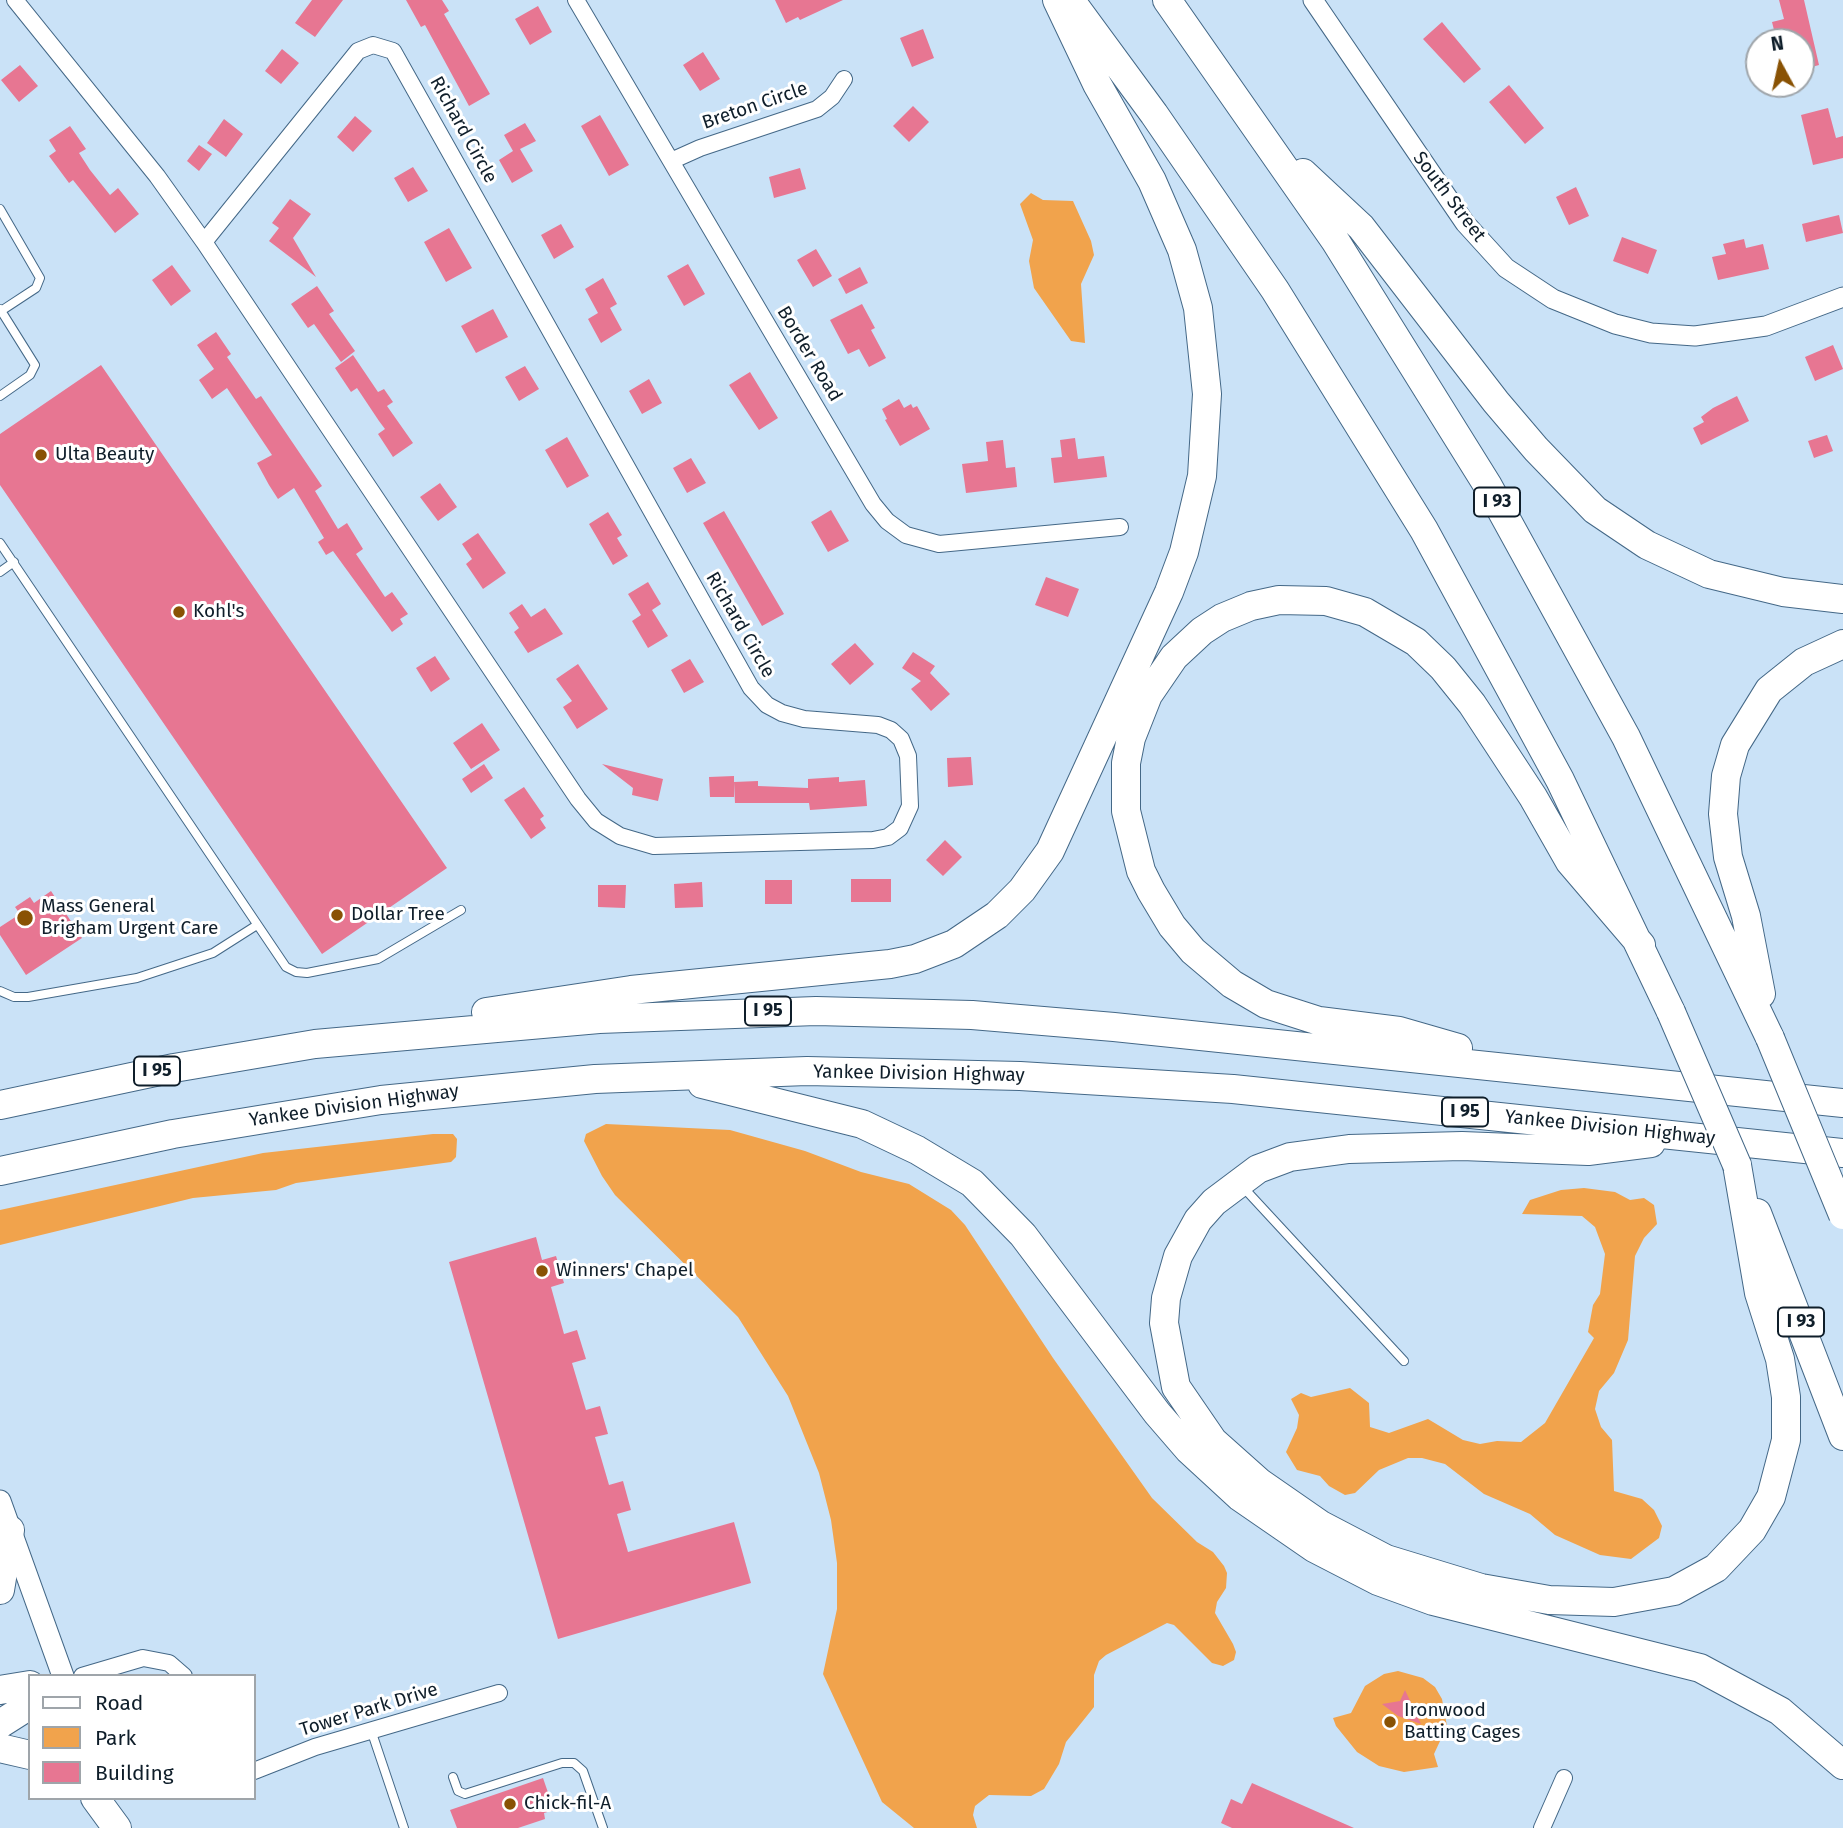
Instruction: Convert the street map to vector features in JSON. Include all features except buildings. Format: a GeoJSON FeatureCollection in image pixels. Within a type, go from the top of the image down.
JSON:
{"type":"FeatureCollection","features":[{"type":"Feature","properties":{"kind":"highway"},"geometry":{"type":"LineString","coordinates":[[315,1044],[529,1004],[915,959],[954,944],[997,915],[1022,891],[1044,862],[1075,801],[1177,572],[1196,507],[1207,421],[1207,377],[1201,329],[1182,250],[1146,170],[1097,84],[1057,0]]}},
{"type":"Feature","properties":{"kind":"highway","name":"I 93"},"geometry":{"type":"LineString","coordinates":[[1070,0],[1209,192],[1387,469],[1527,716],[1641,945],[1671,1012],[1737,1165],[1750,1209],[1843,1436]]}},
{"type":"Feature","properties":{"kind":"highway","name":"I 93"},"geometry":{"type":"LineString","coordinates":[[1167,0],[1267,139],[1398,339],[1535,569],[1658,801],[1770,1038],[1843,1215]]}},
{"type":"Feature","properties":{"kind":"highway"},"geometry":{"type":"LineString","coordinates":[[1267,139],[1361,227],[1496,402],[1536,449],[1595,510],[1647,545],[1709,574],[1783,592],[1843,599]]}},
{"type":"Feature","properties":{"kind":"highway"},"geometry":{"type":"LineString","coordinates":[[1527,1069],[1399,1031],[1319,1021],[1290,1013],[1232,984],[1182,939],[1141,871],[1126,811],[1126,763],[1131,738],[1148,695],[1174,657],[1202,631],[1222,618],[1251,606],[1279,600],[1326,601],[1384,620],[1430,655],[1458,685],[1517,771],[1570,862],[1641,945]]}},
{"type":"Feature","properties":{"kind":"highway"},"geometry":{"type":"LineString","coordinates":[[1770,1038],[1746,916],[1728,858],[1723,814],[1726,775],[1735,745],[1769,690],[1804,662],[1843,644]]}},
{"type":"Feature","properties":{"kind":"highway","name":"I 95"},"geometry":{"type":"LineString","coordinates":[[0,1105],[174,1068],[315,1044],[672,1014],[901,1012],[1045,1021],[1843,1103]]}},
{"type":"Feature","properties":{"kind":"highway","name":"Yankee Division Highway"},"geometry":{"type":"LineString","coordinates":[[0,1171],[242,1121],[381,1100],[511,1086],[665,1075],[867,1071],[1115,1081],[1304,1095],[1843,1153]]}},
{"type":"Feature","properties":{"kind":"highway"},"geometry":{"type":"LineString","coordinates":[[665,1075],[862,1124],[959,1174],[990,1198],[1023,1235],[1131,1380],[1189,1450],[1240,1497],[1314,1548],[1378,1581],[1433,1601],[1700,1668],[1780,1711],[1843,1765]]}},
{"type":"Feature","properties":{"kind":"highway"},"geometry":{"type":"LineString","coordinates":[[1779,1096],[1843,1093]]}},
{"type":"Feature","properties":{"kind":"highway"},"geometry":{"type":"LineString","coordinates":[[1696,1137],[1588,1151],[1417,1146],[1323,1151],[1280,1160],[1237,1182],[1214,1202],[1189,1235],[1178,1256],[1166,1298],[1164,1323],[1171,1373],[1176,1387],[1202,1427],[1241,1467],[1288,1503],[1350,1542],[1386,1559],[1450,1580],[1506,1594],[1590,1602],[1653,1597],[1708,1574],[1740,1546],[1771,1497],[1786,1440],[1786,1397],[1780,1359],[1759,1293],[1750,1209]]}},
{"type":"Feature","properties":{"kind":"highway"},"geometry":{"type":"LineString","coordinates":[[0,1182],[102,1149]]}},
{"type":"Feature","properties":{"kind":"highway"},"geometry":{"type":"LineString","coordinates":[[0,1590],[10,1530]]}},
{"type":"Feature","properties":{"kind":"highway"},"geometry":{"type":"LineString","coordinates":[[0,1690],[28,1685]]}},
{"type":"Feature","properties":{"kind":"highway"},"geometry":{"type":"LineString","coordinates":[[0,1724],[28,1706]]}},
{"type":"Feature","properties":{"kind":"highway"},"geometry":{"type":"LineString","coordinates":[[0,1748],[28,1755]]}},
{"type":"Feature","properties":{"kind":"highway"},"geometry":{"type":"LineString","coordinates":[[97,1800],[118,1828]]}},
{"type":"Feature","properties":{"kind":"main road"},"geometry":{"type":"LineString","coordinates":[[0,1501],[62,1674]]}},
{"type":"Feature","properties":{"kind":"main road"},"geometry":{"type":"LineString","coordinates":[[109,1800],[118,1828]]}},
{"type":"Feature","properties":{"kind":"street","name":"Richard Circle"},"geometry":{"type":"LineString","coordinates":[[15,0],[157,176],[204,242],[578,799],[596,821],[620,836],[654,846],[873,840],[888,837],[900,828],[910,806],[908,756],[901,739],[878,724],[804,719],[782,713],[767,705],[751,688],[393,51],[373,44],[355,54],[204,242]]}},
{"type":"Feature","properties":{"kind":"street","name":"Border Road"},"geometry":{"type":"LineString","coordinates":[[576,0],[873,503],[887,522],[906,535],[939,544],[1120,527]]}},
{"type":"Feature","properties":{"kind":"street","name":"South Street"},"geometry":{"type":"LineString","coordinates":[[1313,0],[1465,223],[1506,268],[1553,299],[1615,324],[1651,333],[1695,336],[1766,326],[1843,297]]}},
{"type":"Feature","properties":{"kind":"street","name":"Breton Circle"},"geometry":{"type":"LineString","coordinates":[[671,161],[687,152],[817,109],[832,97],[844,79]]}},
{"type":"Feature","properties":{"kind":"street"},"geometry":{"type":"LineString","coordinates":[[89,1674],[143,1658],[169,1664],[182,1674]]}},
{"type":"Feature","properties":{"kind":"street","name":"Tower Park Drive"},"geometry":{"type":"LineString","coordinates":[[256,1770],[315,1747],[499,1693]]}},
{"type":"Feature","properties":{"kind":"street"},"geometry":{"type":"LineString","coordinates":[[1542,1828],[1564,1778]]}},
{"type":"Feature","properties":{"kind":"lane"},"geometry":{"type":"LineString","coordinates":[[0,209],[40,278],[36,288],[0,310],[35,365],[30,376],[0,396]]}},
{"type":"Feature","properties":{"kind":"lane"},"geometry":{"type":"LineString","coordinates":[[0,543],[286,967],[307,973],[386,956],[461,910]]}},
{"type":"Feature","properties":{"kind":"lane"},"geometry":{"type":"LineString","coordinates":[[0,572],[14,562]]}},
{"type":"Feature","properties":{"kind":"lane"},"geometry":{"type":"LineString","coordinates":[[0,991],[21,998],[137,978],[213,953],[257,925]]}},
{"type":"Feature","properties":{"kind":"lane"},"geometry":{"type":"LineString","coordinates":[[1237,1182],[1404,1361]]}},
{"type":"Feature","properties":{"kind":"lane"},"geometry":{"type":"LineString","coordinates":[[371,1730],[404,1828]]}},
{"type":"Feature","properties":{"kind":"lane"},"geometry":{"type":"LineString","coordinates":[[453,1777],[458,1791],[466,1794],[562,1763],[574,1763],[583,1771],[603,1828]]}},
{"type":"Feature","properties":{"kind":"green space"},"geometry":{"type":"Polygon","coordinates":[[[1031,193],[1043,200],[1073,201],[1091,241],[1094,255],[1081,284],[1085,343],[1071,341],[1034,288],[1029,261],[1033,240],[1020,204],[1031,193]]]}},
{"type":"Feature","properties":{"kind":"green space"},"geometry":{"type":"Polygon","coordinates":[[[606,1124],[730,1130],[805,1151],[861,1172],[909,1184],[951,1210],[965,1225],[1053,1358],[1152,1498],[1197,1542],[1213,1552],[1224,1566],[1227,1573],[1226,1588],[1217,1602],[1215,1613],[1233,1644],[1236,1652],[1234,1660],[1223,1666],[1212,1663],[1174,1625],[1167,1623],[1106,1655],[1099,1661],[1094,1675],[1094,1707],[1066,1742],[1059,1764],[1044,1789],[1031,1796],[989,1795],[975,1806],[973,1815],[977,1828],[914,1828],[882,1802],[823,1674],[837,1609],[837,1563],[831,1520],[819,1473],[788,1396],[738,1317],[615,1195],[602,1176],[584,1141],[586,1134],[606,1124]]]}},
{"type":"Feature","properties":{"kind":"green space"},"geometry":{"type":"Polygon","coordinates":[[[453,1134],[457,1139],[456,1157],[451,1162],[296,1183],[276,1190],[193,1198],[0,1245],[0,1210],[263,1153],[453,1134]]]}},
{"type":"Feature","properties":{"kind":"green space"},"geometry":{"type":"Polygon","coordinates":[[[1584,1188],[1615,1192],[1630,1200],[1644,1198],[1654,1205],[1657,1224],[1644,1238],[1635,1256],[1628,1340],[1614,1373],[1599,1391],[1595,1409],[1601,1427],[1612,1440],[1614,1491],[1642,1499],[1654,1510],[1662,1526],[1659,1538],[1631,1559],[1600,1555],[1555,1535],[1530,1514],[1484,1494],[1445,1464],[1422,1458],[1408,1458],[1379,1470],[1355,1493],[1345,1495],[1329,1486],[1320,1476],[1297,1470],[1286,1452],[1297,1428],[1299,1415],[1291,1399],[1301,1393],[1311,1397],[1350,1388],[1369,1403],[1370,1427],[1389,1433],[1428,1419],[1463,1440],[1480,1444],[1497,1441],[1521,1442],[1545,1423],[1594,1338],[1588,1332],[1593,1305],[1600,1294],[1605,1254],[1595,1227],[1582,1216],[1522,1214],[1530,1200],[1561,1190],[1584,1188]]]}},
{"type":"Feature","properties":{"kind":"green space","name":"Ironwood Batting Cages"},"geometry":{"type":"Polygon","coordinates":[[[1398,1671],[1423,1678],[1435,1687],[1442,1699],[1447,1726],[1434,1754],[1438,1767],[1404,1772],[1379,1766],[1357,1752],[1336,1726],[1333,1718],[1351,1713],[1365,1686],[1384,1674],[1398,1671]]]}},
{"type":"Feature","properties":{"kind":"place","name":"Ulta Beauty"},"geometry":{"type":"Point","coordinates":[41,455]}},
{"type":"Feature","properties":{"kind":"place","name":"Kohl's"},"geometry":{"type":"Point","coordinates":[179,612]}},
{"type":"Feature","properties":{"kind":"place","name":"Dollar Tree"},"geometry":{"type":"Point","coordinates":[337,915]}},
{"type":"Feature","properties":{"kind":"place","name":"Mass General Brigham Urgent Care"},"geometry":{"type":"Point","coordinates":[25,918]}},
{"type":"Feature","properties":{"kind":"place","name":"Winners' Chapel"},"geometry":{"type":"Point","coordinates":[542,1271]}},
{"type":"Feature","properties":{"kind":"place","name":"Ironwood Batting Cages"},"geometry":{"type":"Point","coordinates":[1390,1722]}},
{"type":"Feature","properties":{"kind":"place","name":"Chick-fil-A"},"geometry":{"type":"Point","coordinates":[510,1804]}}]}
